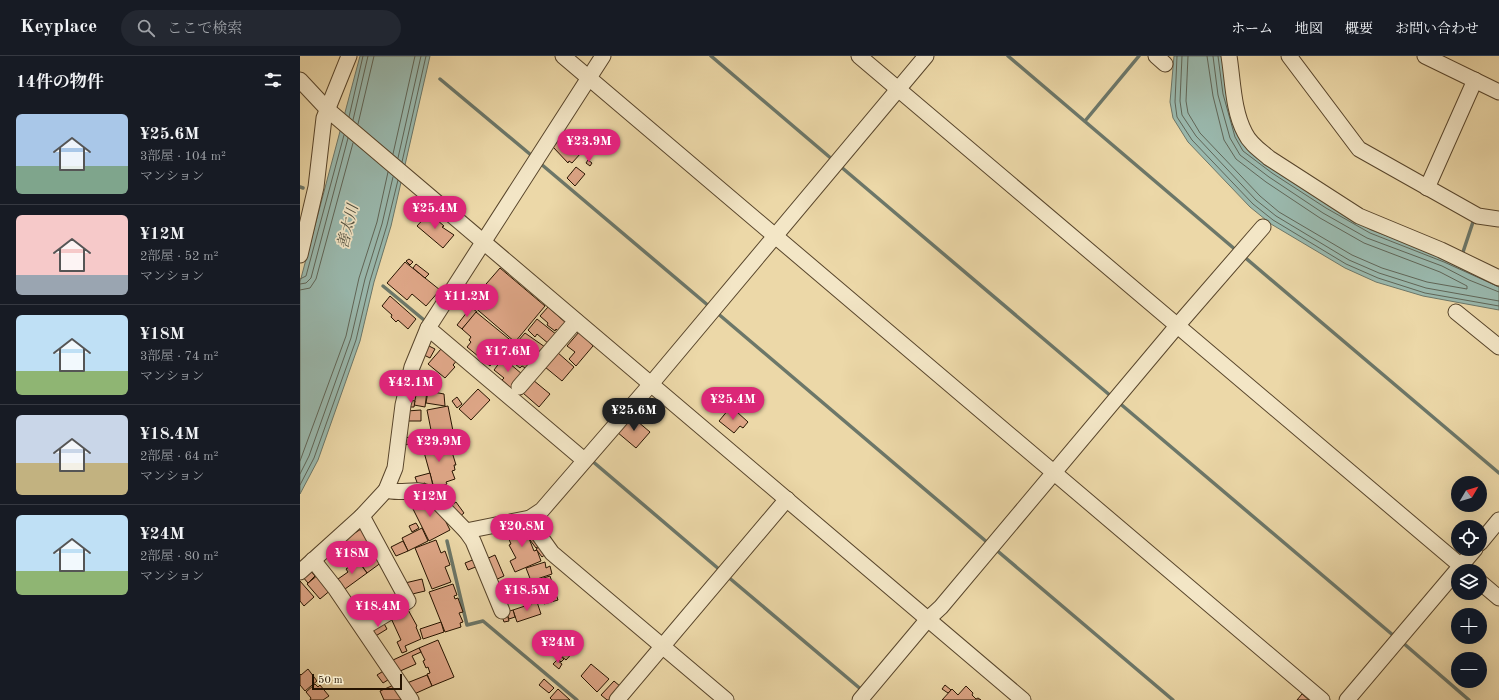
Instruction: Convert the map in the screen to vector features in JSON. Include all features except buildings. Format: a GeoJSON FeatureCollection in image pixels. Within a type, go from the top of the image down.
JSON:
{"type":"FeatureCollection","features":[{"type":"Feature","properties":{"kind":"street"},"geometry":{"type":"LineString","coordinates":[[300,256],[316,187],[324,118],[332,114],[349,56]]}},
{"type":"Feature","properties":{"kind":"street"},"geometry":{"type":"LineString","coordinates":[[563,56],[1322,700]]}},
{"type":"Feature","properties":{"kind":"street"},"geometry":{"type":"LineString","coordinates":[[300,572],[362,516],[386,490],[394,468],[403,405],[412,367],[428,328],[484,244],[603,56]]}},
{"type":"Feature","properties":{"kind":"street"},"geometry":{"type":"LineString","coordinates":[[859,56],[1459,564]]}},
{"type":"Feature","properties":{"kind":"street"},"geometry":{"type":"LineString","coordinates":[[466,531],[530,518],[542,510],[651,384],[926,56]]}},
{"type":"Feature","properties":{"kind":"street"},"geometry":{"type":"LineString","coordinates":[[1229,56],[1240,119],[1245,134],[1256,147],[1269,158],[1359,216],[1441,250],[1499,278]]}},
{"type":"Feature","properties":{"kind":"street"},"geometry":{"type":"LineString","coordinates":[[1289,56],[1359,149],[1478,216],[1499,219]]}},
{"type":"Feature","properties":{"kind":"street"},"geometry":{"type":"LineString","coordinates":[[1425,56],[1499,92]]}},
{"type":"Feature","properties":{"kind":"street"},"geometry":{"type":"LineString","coordinates":[[300,80],[332,114],[1023,700]]}},
{"type":"Feature","properties":{"kind":"street"},"geometry":{"type":"LineString","coordinates":[[1427,188],[1475,80]]}},
{"type":"Feature","properties":{"kind":"street"},"geometry":{"type":"LineString","coordinates":[[860,700],[928,619],[941,607],[1053,472],[1263,227]]}},
{"type":"Feature","properties":{"kind":"street"},"geometry":{"type":"LineString","coordinates":[[1456,312],[1499,347]]}},
{"type":"Feature","properties":{"kind":"street"},"geometry":{"type":"LineString","coordinates":[[519,387],[576,321]]}},
{"type":"Feature","properties":{"kind":"street"},"geometry":{"type":"LineString","coordinates":[[428,328],[584,460]]}},
{"type":"Feature","properties":{"kind":"street"},"geometry":{"type":"LineString","coordinates":[[386,490],[394,493],[421,490],[429,493],[466,531],[473,541],[502,611]]}},
{"type":"Feature","properties":{"kind":"street"},"geometry":{"type":"LineString","coordinates":[[617,700],[786,499]]}},
{"type":"Feature","properties":{"kind":"street"},"geometry":{"type":"LineString","coordinates":[[362,516],[408,601],[362,628]]}},
{"type":"Feature","properties":{"kind":"street"},"geometry":{"type":"LineString","coordinates":[[530,518],[532,524],[552,553],[726,700]]}},
{"type":"Feature","properties":{"kind":"street"},"geometry":{"type":"LineString","coordinates":[[1487,535],[1499,520]]}},
{"type":"Feature","properties":{"kind":"street"},"geometry":{"type":"LineString","coordinates":[[313,560],[335,588],[411,700]]}},
{"type":"Feature","properties":{"kind":"street"},"geometry":{"type":"LineString","coordinates":[[1347,700],[1451,583]]}},
{"type":"Feature","properties":{"kind":"street"},"geometry":{"type":"LineString","coordinates":[[1487,588],[1499,598]]}},
{"type":"Feature","properties":{"kind":"water","name":"善太川"},"geometry":{"type":"Polygon","coordinates":[[[360,56],[430,56],[391,226],[374,282],[360,341],[318,460],[300,494],[300,282],[360,56]]]}},
{"type":"Feature","properties":{"kind":"water"},"geometry":{"type":"Polygon","coordinates":[[[1174,56],[1222,56],[1239,136],[1246,148],[1274,170],[1328,205],[1371,230],[1446,258],[1499,284],[1499,310],[1423,296],[1376,282],[1345,268],[1271,224],[1250,207],[1188,142],[1173,118],[1170,102],[1174,56]]]}},
{"type":"Feature","properties":{"kind":"waterway"},"geometry":{"type":"LineString","coordinates":[[711,56],[833,160]]}},
{"type":"Feature","properties":{"kind":"waterway"},"geometry":{"type":"LineString","coordinates":[[1008,56],[1237,251]]}},
{"type":"Feature","properties":{"kind":"waterway"},"geometry":{"type":"LineString","coordinates":[[1085,121],[1139,56]]}},
{"type":"Feature","properties":{"kind":"waterway"},"geometry":{"type":"LineString","coordinates":[[440,79],[531,155]]}},
{"type":"Feature","properties":{"kind":"waterway"},"geometry":{"type":"LineString","coordinates":[[541,164],[710,307]]}},
{"type":"Feature","properties":{"kind":"waterway"},"geometry":{"type":"LineString","coordinates":[[840,166],[1112,397]]}},
{"type":"Feature","properties":{"kind":"waterway"},"geometry":{"type":"LineString","coordinates":[[1462,255],[1474,219]]}},
{"type":"Feature","properties":{"kind":"waterway"},"geometry":{"type":"LineString","coordinates":[[1242,255],[1499,473]]}},
{"type":"Feature","properties":{"kind":"waterway"},"geometry":{"type":"LineString","coordinates":[[383,286],[424,320]]}},
{"type":"Feature","properties":{"kind":"waterway"},"geometry":{"type":"LineString","coordinates":[[716,312],[988,543]]}},
{"type":"Feature","properties":{"kind":"waterway"},"geometry":{"type":"LineString","coordinates":[[1117,401],[1394,636]]}},
{"type":"Feature","properties":{"kind":"waterway"},"geometry":{"type":"LineString","coordinates":[[591,460],[720,570]]}},
{"type":"Feature","properties":{"kind":"waterway"},"geometry":{"type":"LineString","coordinates":[[447,541],[467,625],[483,621],[577,700]]}},
{"type":"Feature","properties":{"kind":"waterway"},"geometry":{"type":"LineString","coordinates":[[994,548],[1173,700]]}},
{"type":"Feature","properties":{"kind":"waterway"},"geometry":{"type":"LineString","coordinates":[[727,576],[863,691]]}},
{"type":"Feature","properties":{"kind":"waterway"},"geometry":{"type":"LineString","coordinates":[[1402,642],[1469,700]]}}]}
